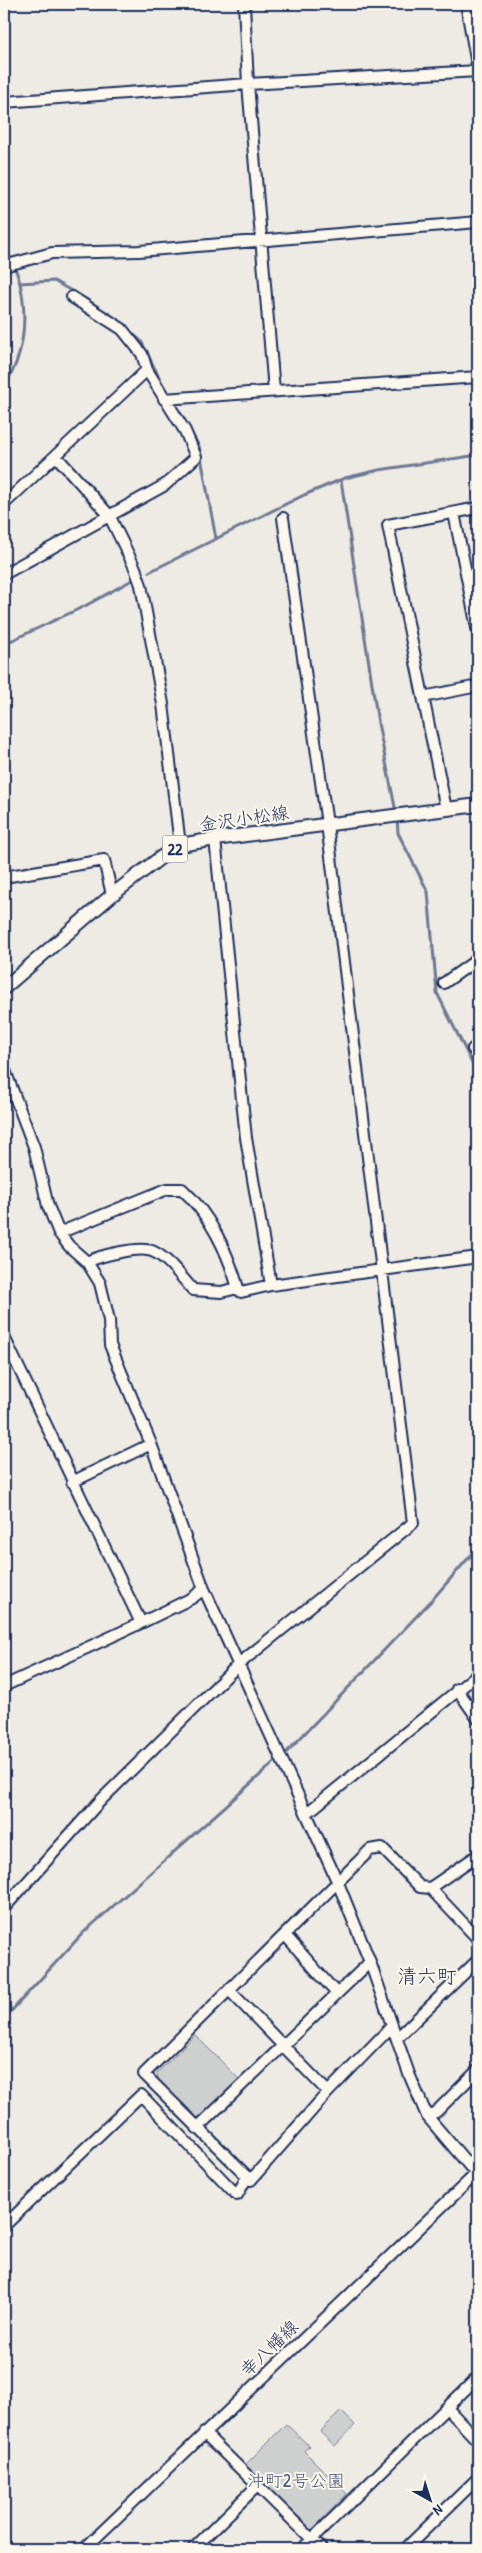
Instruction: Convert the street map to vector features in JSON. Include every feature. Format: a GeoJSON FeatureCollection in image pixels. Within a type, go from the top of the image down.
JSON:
{"type":"FeatureCollection","features":[{"type":"Feature","properties":{"kind":"main road","name":"金沢小松線"},"geometry":{"type":"LineString","coordinates":[[4,988],[112,895],[180,845],[478,805]]}},
{"type":"Feature","properties":{"kind":"street"},"geometry":{"type":"LineString","coordinates":[[244,4],[248,84],[274,391]]}},
{"type":"Feature","properties":{"kind":"street"},"geometry":{"type":"LineString","coordinates":[[4,102],[248,84],[478,70],[466,4]]}},
{"type":"Feature","properties":{"kind":"street"},"geometry":{"type":"LineString","coordinates":[[4,266],[52,253],[138,251],[478,222]]}},
{"type":"Feature","properties":{"kind":"street"},"geometry":{"type":"LineString","coordinates":[[4,574],[164,485],[196,457],[185,431],[147,370],[142,354],[122,330],[72,297]]}},
{"type":"Feature","properties":{"kind":"street"},"geometry":{"type":"LineString","coordinates":[[4,504],[147,370]]}},
{"type":"Feature","properties":{"kind":"street"},"geometry":{"type":"LineString","coordinates":[[164,399],[478,377]]}},
{"type":"Feature","properties":{"kind":"street"},"geometry":{"type":"LineString","coordinates":[[56,456],[109,515],[135,568],[141,585],[163,704],[180,845]]}},
{"type":"Feature","properties":{"kind":"street"},"geometry":{"type":"LineString","coordinates":[[446,809],[388,525],[478,508]]}},
{"type":"Feature","properties":{"kind":"street"},"geometry":{"type":"LineString","coordinates":[[454,513],[474,598],[478,633]]}},
{"type":"Feature","properties":{"kind":"street"},"geometry":{"type":"LineString","coordinates":[[4,1908],[101,1800],[238,1664],[413,1523],[327,824],[283,518]]}},
{"type":"Feature","properties":{"kind":"street"},"geometry":{"type":"LineString","coordinates":[[423,697],[478,686]]}},
{"type":"Feature","properties":{"kind":"street"},"geometry":{"type":"LineString","coordinates":[[215,839],[246,1138],[271,1285]]}},
{"type":"Feature","properties":{"kind":"street"},"geometry":{"type":"LineString","coordinates":[[4,877],[104,860],[112,895]]}},
{"type":"Feature","properties":{"kind":"street"},"geometry":{"type":"LineString","coordinates":[[444,983],[478,959]]}},
{"type":"Feature","properties":{"kind":"street"},"geometry":{"type":"LineString","coordinates":[[4,1068],[34,1147],[48,1206],[59,1233],[69,1246],[86,1262],[100,1283],[109,1320],[110,1345],[151,1444],[204,1589],[338,1883],[370,1962],[392,2026],[427,2116],[478,2174]]}},
{"type":"Feature","properties":{"kind":"street"},"geometry":{"type":"LineString","coordinates":[[59,1233],[167,1189],[182,1189],[197,1202],[209,1222],[241,1292],[271,1285],[478,1258]]}},
{"type":"Feature","properties":{"kind":"street"},"geometry":{"type":"LineString","coordinates":[[86,1262],[96,1258],[137,1250],[154,1251],[174,1268],[193,1290],[220,1292],[238,1288]]}},
{"type":"Feature","properties":{"kind":"street"},"geometry":{"type":"LineString","coordinates":[[5,1344],[141,1622]]}},
{"type":"Feature","properties":{"kind":"street"},"geometry":{"type":"LineString","coordinates":[[72,1482],[151,1444]]}},
{"type":"Feature","properties":{"kind":"street"},"geometry":{"type":"LineString","coordinates":[[4,1686],[192,1598],[204,1589]]}},
{"type":"Feature","properties":{"kind":"street"},"geometry":{"type":"LineString","coordinates":[[307,1813],[457,1689],[478,1674]]}},
{"type":"Feature","properties":{"kind":"street"},"geometry":{"type":"LineString","coordinates":[[457,1689],[478,1719]]}},
{"type":"Feature","properties":{"kind":"street"},"geometry":{"type":"LineString","coordinates":[[392,2026],[328,2092],[251,2180],[144,2074],[286,1936],[370,1850],[382,1848],[420,1887],[430,1888],[478,1855]]}},
{"type":"Feature","properties":{"kind":"street"},"geometry":{"type":"LineString","coordinates":[[430,1888],[478,1938]]}},
{"type":"Feature","properties":{"kind":"street"},"geometry":{"type":"LineString","coordinates":[[286,1936],[337,1994]]}},
{"type":"Feature","properties":{"kind":"street"},"geometry":{"type":"LineString","coordinates":[[397,2038],[478,1960]]}},
{"type":"Feature","properties":{"kind":"street"},"geometry":{"type":"LineString","coordinates":[[197,2128],[370,1962]]}},
{"type":"Feature","properties":{"kind":"street"},"geometry":{"type":"LineString","coordinates":[[230,1991],[284,2043],[328,2092]]}},
{"type":"Feature","properties":{"kind":"street"},"geometry":{"type":"LineString","coordinates":[[427,2116],[436,2112],[478,2070]]}},
{"type":"Feature","properties":{"kind":"street"},"geometry":{"type":"LineString","coordinates":[[4,2226],[141,2095],[237,2196],[247,2177]]}},
{"type":"Feature","properties":{"kind":"street","name":"幸八幡線"},"geometry":{"type":"LineString","coordinates":[[84,2549],[478,2174]]}},
{"type":"Feature","properties":{"kind":"street"},"geometry":{"type":"LineString","coordinates":[[302,2549],[478,2377]]}},
{"type":"Feature","properties":{"kind":"street"},"geometry":{"type":"LineString","coordinates":[[447,2408],[478,2442]]}},
{"type":"Feature","properties":{"kind":"street"},"geometry":{"type":"LineString","coordinates":[[204,2433],[322,2549]]}},
{"type":"Feature","properties":{"kind":"street"},"geometry":{"type":"LineString","coordinates":[[405,2549],[478,2478]]}},
{"type":"Feature","properties":{"kind":"street"},"geometry":{"type":"LineString","coordinates":[[193,2549],[257,2486]]}},
{"type":"Feature","properties":{"kind":"green space"},"geometry":{"type":"Polygon","coordinates":[[[195,2035],[239,2079],[202,2117],[197,2118],[158,2079],[157,2073],[195,2035]]]}},
{"type":"Feature","properties":{"kind":"green space"},"geometry":{"type":"Polygon","coordinates":[[[341,2411],[355,2425],[335,2446],[320,2432],[341,2411]]]}},
{"type":"Feature","properties":{"kind":"green space","name":"沖町2号公園"},"geometry":{"type":"Polygon","coordinates":[[[286,2424],[309,2446],[304,2451],[347,2494],[310,2532],[244,2466],[286,2424]]]}},
{"type":"Feature","properties":{"kind":"waterway"},"geometry":{"type":"LineString","coordinates":[[4,247],[13,263],[19,280],[24,316],[23,335],[19,353],[13,370],[4,386]]}},
{"type":"Feature","properties":{"kind":"waterway"},"geometry":{"type":"LineString","coordinates":[[20,283],[54,281],[120,322]]}},
{"type":"Feature","properties":{"kind":"waterway"},"geometry":{"type":"LineString","coordinates":[[128,330],[141,341],[164,387]]}},
{"type":"Feature","properties":{"kind":"waterway"},"geometry":{"type":"LineString","coordinates":[[189,429],[199,446],[216,539]]}},
{"type":"Feature","properties":{"kind":"waterway"},"geometry":{"type":"LineString","coordinates":[[149,572],[304,495],[345,478],[379,470],[478,455]]}},
{"type":"Feature","properties":{"kind":"waterway"},"geometry":{"type":"LineString","coordinates":[[341,480],[378,723],[396,812]]}},
{"type":"Feature","properties":{"kind":"waterway"},"geometry":{"type":"LineString","coordinates":[[4,644],[85,606],[134,579]]}},
{"type":"Feature","properties":{"kind":"waterway"},"geometry":{"type":"LineString","coordinates":[[397,818],[398,833],[428,892],[437,993],[478,1075]]}},
{"type":"Feature","properties":{"kind":"waterway"},"geometry":{"type":"LineString","coordinates":[[285,1754],[431,1601],[478,1547]]}},
{"type":"Feature","properties":{"kind":"waterway"},"geometry":{"type":"LineString","coordinates":[[4,2019],[83,1933],[277,1760]]}},
{"type":"Feature","properties":{"kind":"district","name":"清六町"},"geometry":{"type":"Point","coordinates":[427,1975]}}]}
